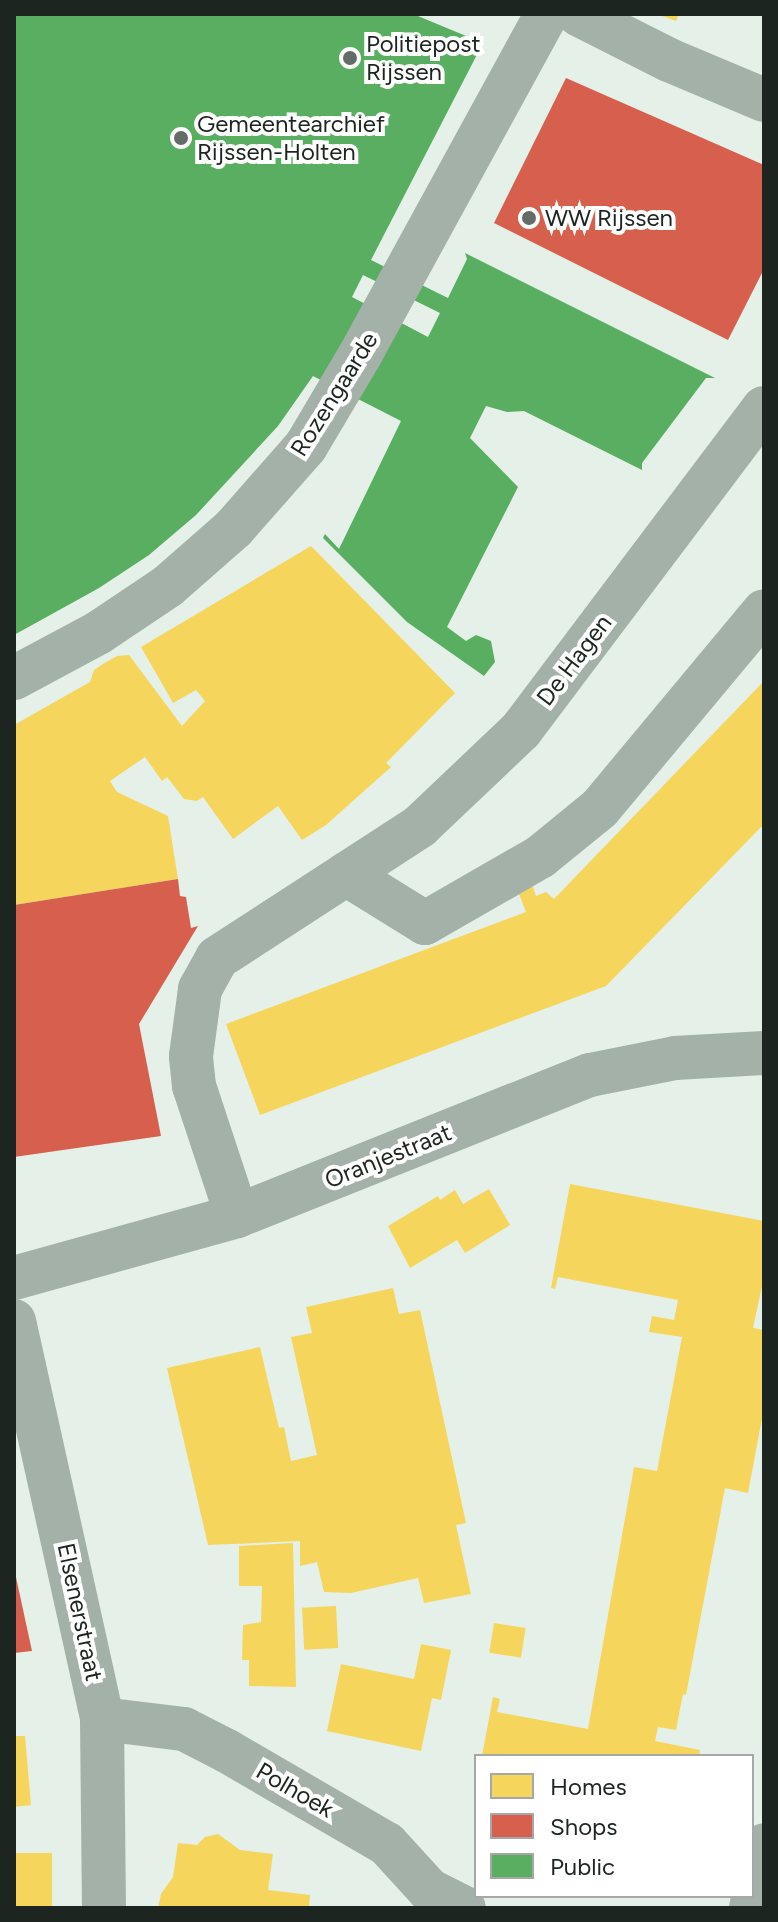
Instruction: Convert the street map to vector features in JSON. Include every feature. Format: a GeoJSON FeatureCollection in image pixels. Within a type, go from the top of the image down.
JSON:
{"type":"FeatureCollection","features":[{"type":"Feature","properties":{"kind":"street","name":"Rozengaarde"},"geometry":{"type":"LineString","coordinates":[[14,678],[98,633],[168,586],[205,556],[277,482],[306,446],[360,355],[547,14]]}},
{"type":"Feature","properties":{"kind":"street"},"geometry":{"type":"LineString","coordinates":[[578,14],[669,60],[764,100]]}},
{"type":"Feature","properties":{"kind":"street","name":"De Hagen"},"geometry":{"type":"LineString","coordinates":[[237,1216],[194,1086],[191,1056],[200,989],[217,958],[439,811],[521,730],[764,408]]}},
{"type":"Feature","properties":{"kind":"street"},"geometry":{"type":"LineString","coordinates":[[346,874],[425,923],[540,857],[600,808],[764,611]]}},
{"type":"Feature","properties":{"kind":"street","name":"Oranjestraat"},"geometry":{"type":"LineString","coordinates":[[14,1278],[237,1216],[590,1075],[675,1058],[764,1053]]}},
{"type":"Feature","properties":{"kind":"street","name":"Elsenerstraat"},"geometry":{"type":"LineString","coordinates":[[14,1321],[102,1719],[104,1908]]}},
{"type":"Feature","properties":{"kind":"street","name":"Polhoek"},"geometry":{"type":"LineString","coordinates":[[102,1719],[184,1729],[227,1751],[387,1844],[429,1890],[464,1908]]}},
{"type":"Feature","properties":{"kind":"street"},"geometry":{"type":"LineString","coordinates":[[754,1893],[764,1845]]}},
{"type":"Feature","properties":{"kind":"building: Homes"},"geometry":{"type":"Polygon","coordinates":[[[657,14],[679,14],[676,21],[657,14]]]}},
{"type":"Feature","properties":{"kind":"building: Homes"},"geometry":{"type":"Polygon","coordinates":[[[311,546],[455,693],[386,763],[391,767],[326,825],[302,840],[278,806],[233,839],[203,797],[197,801],[184,799],[167,777],[162,781],[145,757],[110,781],[117,792],[168,816],[178,879],[14,905],[14,725],[90,682],[94,670],[103,664],[117,656],[129,655],[182,726],[205,701],[196,690],[173,703],[141,647],[311,546]]]}},
{"type":"Feature","properties":{"kind":"building: Homes"},"geometry":{"type":"Polygon","coordinates":[[[764,681],[764,824],[606,986],[260,1115],[226,1024],[526,912],[514,881],[529,875],[536,896],[546,892],[554,899],[764,681]]]}},
{"type":"Feature","properties":{"kind":"building: Homes"},"geometry":{"type":"Polygon","coordinates":[[[570,1184],[764,1221],[764,1277],[753,1328],[764,1330],[764,1408],[748,1493],[725,1488],[686,1695],[683,1694],[676,1730],[658,1727],[655,1741],[700,1750],[699,1754],[482,1754],[493,1697],[500,1699],[497,1712],[588,1729],[634,1467],[657,1471],[682,1337],[649,1332],[652,1316],[674,1320],[678,1300],[558,1277],[555,1289],[551,1288],[570,1184]]]}},
{"type":"Feature","properties":{"kind":"building: Homes"},"geometry":{"type":"Polygon","coordinates":[[[489,1189],[510,1225],[465,1253],[457,1240],[410,1268],[388,1226],[438,1196],[440,1200],[455,1190],[463,1204],[489,1189]]]}},
{"type":"Feature","properties":{"kind":"building: Homes"},"geometry":{"type":"Polygon","coordinates":[[[393,1288],[399,1314],[420,1310],[466,1523],[456,1525],[471,1594],[424,1603],[418,1578],[351,1593],[324,1592],[317,1562],[300,1566],[300,1541],[208,1545],[167,1368],[260,1347],[279,1428],[284,1427],[291,1461],[317,1455],[291,1337],[312,1333],[306,1307],[393,1288]]]}},
{"type":"Feature","properties":{"kind":"building: Homes"},"geometry":{"type":"Polygon","coordinates":[[[293,1543],[296,1687],[249,1686],[249,1660],[242,1660],[243,1625],[261,1622],[262,1586],[239,1586],[239,1546],[293,1543]]]}},
{"type":"Feature","properties":{"kind":"building: Homes"},"geometry":{"type":"Polygon","coordinates":[[[336,1606],[338,1648],[304,1650],[302,1608],[336,1606]]]}},
{"type":"Feature","properties":{"kind":"building: Homes"},"geometry":{"type":"Polygon","coordinates":[[[494,1623],[526,1628],[521,1658],[489,1653],[494,1623]]]}},
{"type":"Feature","properties":{"kind":"building: Homes"},"geometry":{"type":"Polygon","coordinates":[[[421,1644],[451,1650],[441,1700],[432,1698],[421,1751],[327,1731],[341,1664],[414,1679],[421,1644]]]}},
{"type":"Feature","properties":{"kind":"building: Homes"},"geometry":{"type":"Polygon","coordinates":[[[14,1736],[25,1736],[31,1805],[14,1807],[14,1736]]]}},
{"type":"Feature","properties":{"kind":"building: Homes"},"geometry":{"type":"Polygon","coordinates":[[[218,1834],[240,1850],[273,1854],[268,1890],[310,1895],[309,1908],[158,1908],[161,1894],[173,1877],[178,1843],[197,1845],[205,1837],[218,1834]]]}},
{"type":"Feature","properties":{"kind":"building: Homes"},"geometry":{"type":"Polygon","coordinates":[[[14,1853],[52,1853],[52,1908],[14,1908],[14,1853]]]}},
{"type":"Feature","properties":{"kind":"building: Shops"},"geometry":{"type":"Polygon","coordinates":[[[566,78],[764,165],[764,269],[728,340],[494,223],[566,78]]]}},
{"type":"Feature","properties":{"kind":"building: Shops"},"geometry":{"type":"Polygon","coordinates":[[[178,879],[180,896],[186,897],[191,928],[198,926],[139,1024],[161,1136],[14,1157],[14,905],[178,879]]]}},
{"type":"Feature","properties":{"kind":"building: Shops"},"geometry":{"type":"Polygon","coordinates":[[[14,1568],[32,1651],[14,1653],[14,1568]]]}},
{"type":"Feature","properties":{"kind":"building: Public"},"geometry":{"type":"Polygon","coordinates":[[[14,14],[413,14],[483,43],[371,260],[448,298],[467,259],[465,253],[715,378],[706,378],[642,463],[642,470],[524,411],[507,412],[486,406],[470,438],[518,487],[447,627],[466,641],[476,635],[491,641],[495,662],[484,676],[407,622],[323,538],[325,534],[339,549],[401,421],[313,376],[278,426],[196,515],[149,555],[99,588],[14,635],[14,14]],[[363,275],[352,297],[428,337],[440,313],[363,275]]]}},
{"type":"Feature","properties":{"kind":"place","name":"Politiepost Rijssen"},"geometry":{"type":"Point","coordinates":[350,58]}},
{"type":"Feature","properties":{"kind":"place","name":"Gemeentearchief Rijssen-Holten"},"geometry":{"type":"Point","coordinates":[181,138]}},
{"type":"Feature","properties":{"kind":"place","name":"WW Rijssen"},"geometry":{"type":"Point","coordinates":[529,218]}}]}
